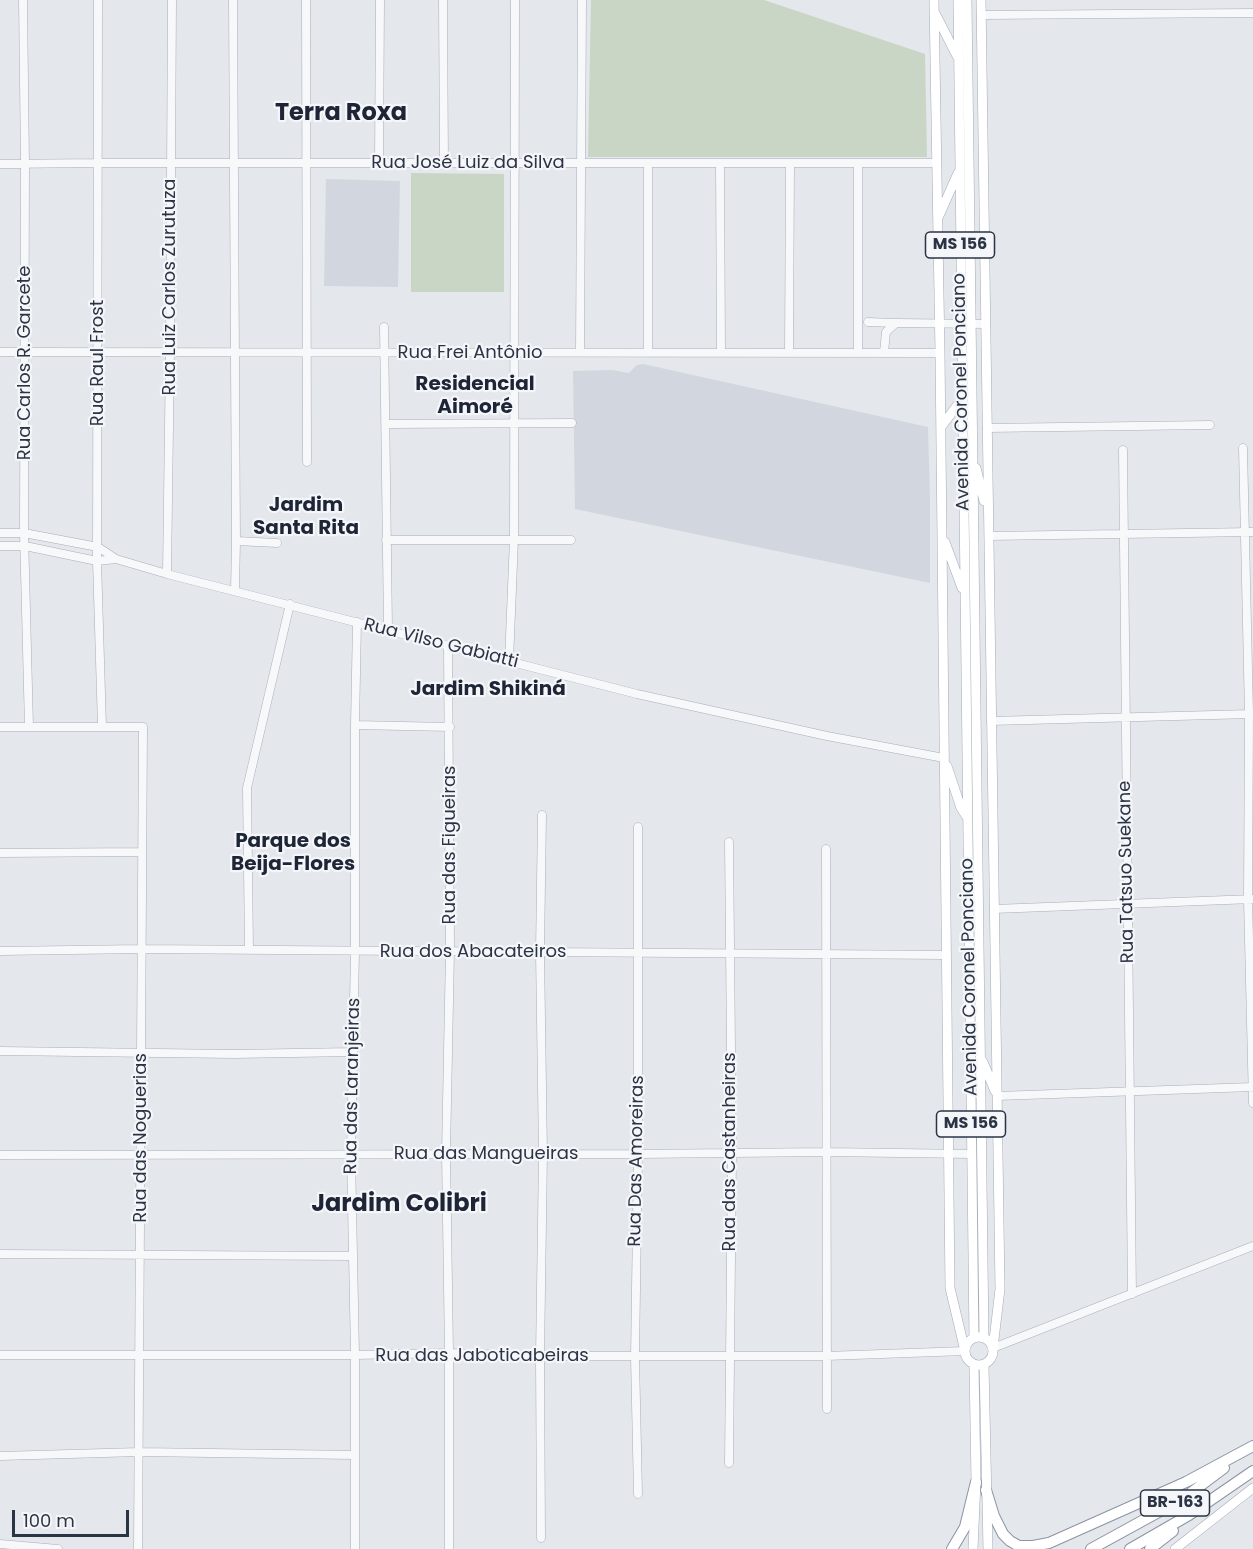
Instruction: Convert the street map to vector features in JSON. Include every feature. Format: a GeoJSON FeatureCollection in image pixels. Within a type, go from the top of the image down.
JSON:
{"type":"FeatureCollection","features":[{"type":"Feature","properties":{"kind":"highway"},"geometry":{"type":"LineString","coordinates":[[986,1490],[994,1516],[1003,1534],[1019,1546],[1033,1546],[1058,1539],[1186,1482],[1253,1446]]}},
{"type":"Feature","properties":{"kind":"highway","name":"BR-163"},"geometry":{"type":"LineString","coordinates":[[1091,1549],[1184,1498],[1253,1446]]}},
{"type":"Feature","properties":{"kind":"highway","name":"BR-163"},"geometry":{"type":"LineString","coordinates":[[1130,1549],[1189,1515],[1253,1471]]}},
{"type":"Feature","properties":{"kind":"highway"},"geometry":{"type":"LineString","coordinates":[[952,1549],[965,1527],[976,1482]]}},
{"type":"Feature","properties":{"kind":"highway"},"geometry":{"type":"LineString","coordinates":[[1150,1549],[1189,1515]]}},
{"type":"Feature","properties":{"kind":"main road","name":"Avenida Coronel Ponciano"},"geometry":{"type":"LineString","coordinates":[[958,0],[960,171],[967,358],[962,399],[972,1154],[979,1338]]}},
{"type":"Feature","properties":{"kind":"main road"},"geometry":{"type":"LineString","coordinates":[[966,0],[966,325]]}},
{"type":"Feature","properties":{"kind":"main road"},"geometry":{"type":"LineString","coordinates":[[979,1365],[993,1356],[1000,1289],[981,0]]}},
{"type":"Feature","properties":{"kind":"main road"},"geometry":{"type":"LineString","coordinates":[[934,5],[946,38],[958,58]]}},
{"type":"Feature","properties":{"kind":"main road"},"geometry":{"type":"LineString","coordinates":[[934,5],[950,1288],[967,1359],[979,1365]]}},
{"type":"Feature","properties":{"kind":"main road"},"geometry":{"type":"LineString","coordinates":[[937,222],[960,171]]}},
{"type":"Feature","properties":{"kind":"main road"},"geometry":{"type":"LineString","coordinates":[[967,358],[972,451],[988,518]]}},
{"type":"Feature","properties":{"kind":"main road"},"geometry":{"type":"LineString","coordinates":[[940,427],[962,399]]}},
{"type":"Feature","properties":{"kind":"main road","name":"Avenida Coronel Ponciano"},"geometry":{"type":"LineString","coordinates":[[972,451],[980,1055],[979,1338]]}},
{"type":"Feature","properties":{"kind":"main road"},"geometry":{"type":"LineString","coordinates":[[942,534],[965,598]]}},
{"type":"Feature","properties":{"kind":"main road"},"geometry":{"type":"LineString","coordinates":[[944,758],[961,808],[968,818]]}},
{"type":"Feature","properties":{"kind":"main road"},"geometry":{"type":"LineString","coordinates":[[970,989],[979,994],[995,986]]}},
{"type":"Feature","properties":{"kind":"main road"},"geometry":{"type":"LineString","coordinates":[[980,1055],[997,1096]]}},
{"type":"Feature","properties":{"kind":"main road"},"geometry":{"type":"LineString","coordinates":[[965,1351],[967,1343],[979,1338],[990,1341],[993,1348]]}},
{"type":"Feature","properties":{"kind":"main road"},"geometry":{"type":"LineString","coordinates":[[973,1549],[979,1365]]}},
{"type":"Feature","properties":{"kind":"main road"},"geometry":{"type":"LineString","coordinates":[[979,1365],[988,1549]]}},
{"type":"Feature","properties":{"kind":"main road"},"geometry":{"type":"LineString","coordinates":[[1175,1549],[1253,1488]]}},
{"type":"Feature","properties":{"kind":"street","name":"Rua Carlos R. Garcete"},"geometry":{"type":"LineString","coordinates":[[23,0],[26,163],[24,533],[29,727]]}},
{"type":"Feature","properties":{"kind":"street","name":"Rua Raul Frost"},"geometry":{"type":"LineString","coordinates":[[98,0],[97,561],[102,727]]}},
{"type":"Feature","properties":{"kind":"street","name":"Rua Luiz Carlos Zurutuza"},"geometry":{"type":"LineString","coordinates":[[166,574],[172,0]]}},
{"type":"Feature","properties":{"kind":"street"},"geometry":{"type":"LineString","coordinates":[[233,0],[235,591]]}},
{"type":"Feature","properties":{"kind":"street"},"geometry":{"type":"LineString","coordinates":[[306,0],[307,462]]}},
{"type":"Feature","properties":{"kind":"street"},"geometry":{"type":"LineString","coordinates":[[379,163],[380,0]]}},
{"type":"Feature","properties":{"kind":"street"},"geometry":{"type":"LineString","coordinates":[[443,0],[444,163]]}},
{"type":"Feature","properties":{"kind":"street"},"geometry":{"type":"LineString","coordinates":[[509,661],[514,539],[515,0]]}},
{"type":"Feature","properties":{"kind":"street"},"geometry":{"type":"LineString","coordinates":[[580,352],[582,0]]}},
{"type":"Feature","properties":{"kind":"street"},"geometry":{"type":"LineString","coordinates":[[981,15],[1253,14]]}},
{"type":"Feature","properties":{"kind":"street"},"geometry":{"type":"LineString","coordinates":[[648,163],[648,352]]}},
{"type":"Feature","properties":{"kind":"street"},"geometry":{"type":"LineString","coordinates":[[720,163],[721,352]]}},
{"type":"Feature","properties":{"kind":"street"},"geometry":{"type":"LineString","coordinates":[[789,352],[790,163]]}},
{"type":"Feature","properties":{"kind":"street","name":"Rua José Luiz da Silva"},"geometry":{"type":"LineString","coordinates":[[0,164],[935,164]]}},
{"type":"Feature","properties":{"kind":"street"},"geometry":{"type":"LineString","coordinates":[[858,164],[858,352]]}},
{"type":"Feature","properties":{"kind":"street"},"geometry":{"type":"LineString","coordinates":[[868,322],[986,324]]}},
{"type":"Feature","properties":{"kind":"street"},"geometry":{"type":"LineString","coordinates":[[884,352],[886,332],[896,323]]}},
{"type":"Feature","properties":{"kind":"street"},"geometry":{"type":"LineString","coordinates":[[384,327],[388,629]]}},
{"type":"Feature","properties":{"kind":"street","name":"Rua Frei Antônio"},"geometry":{"type":"LineString","coordinates":[[0,352],[940,353]]}},
{"type":"Feature","properties":{"kind":"street"},"geometry":{"type":"LineString","coordinates":[[386,424],[572,423]]}},
{"type":"Feature","properties":{"kind":"street"},"geometry":{"type":"LineString","coordinates":[[987,428],[1210,425]]}},
{"type":"Feature","properties":{"kind":"street"},"geometry":{"type":"LineString","coordinates":[[1243,448],[1249,532],[1253,1103]]}},
{"type":"Feature","properties":{"kind":"street","name":"Rua Tatsuo Suekane"},"geometry":{"type":"LineString","coordinates":[[1123,450],[1132,1294]]}},
{"type":"Feature","properties":{"kind":"street","name":"Rua Vilso Gabiatti"},"geometry":{"type":"LineString","coordinates":[[0,532],[24,533],[98,547],[116,559],[166,574],[637,694],[827,736],[944,758]]}},
{"type":"Feature","properties":{"kind":"street"},"geometry":{"type":"LineString","coordinates":[[989,536],[1249,532]]}},
{"type":"Feature","properties":{"kind":"street"},"geometry":{"type":"LineString","coordinates":[[386,540],[571,540]]}},
{"type":"Feature","properties":{"kind":"street"},"geometry":{"type":"LineString","coordinates":[[236,541],[277,543]]}},
{"type":"Feature","properties":{"kind":"street","name":"Rua Vilso Gabiatti"},"geometry":{"type":"LineString","coordinates":[[0,546],[25,546],[97,561],[116,559]]}},
{"type":"Feature","properties":{"kind":"street"},"geometry":{"type":"LineString","coordinates":[[249,950],[248,788],[290,604]]}},
{"type":"Feature","properties":{"kind":"street","name":"Rua das Laranjeiras"},"geometry":{"type":"LineString","coordinates":[[355,1549],[354,1256],[351,1155],[357,622]]}},
{"type":"Feature","properties":{"kind":"street","name":"Rua das Figueiras"},"geometry":{"type":"LineString","coordinates":[[448,646],[450,951],[446,1153],[449,1549]]}},
{"type":"Feature","properties":{"kind":"street"},"geometry":{"type":"LineString","coordinates":[[992,721],[1251,714]]}},
{"type":"Feature","properties":{"kind":"street"},"geometry":{"type":"LineString","coordinates":[[355,725],[450,727]]}},
{"type":"Feature","properties":{"kind":"street"},"geometry":{"type":"LineString","coordinates":[[0,727],[102,727]]}},
{"type":"Feature","properties":{"kind":"street","name":"Rua das Noguerias"},"geometry":{"type":"LineString","coordinates":[[102,727],[143,727],[138,1549]]}},
{"type":"Feature","properties":{"kind":"street"},"geometry":{"type":"LineString","coordinates":[[541,1538],[540,1356],[543,1154],[540,952],[542,815]]}},
{"type":"Feature","properties":{"kind":"street","name":"Rua Das Amoreiras"},"geometry":{"type":"LineString","coordinates":[[638,827],[638,1154],[635,1356],[638,1494]]}},
{"type":"Feature","properties":{"kind":"street","name":"Rua das Castanheiras"},"geometry":{"type":"LineString","coordinates":[[729,842],[732,1153],[729,1462]]}},
{"type":"Feature","properties":{"kind":"street"},"geometry":{"type":"LineString","coordinates":[[826,849],[826,1409]]}},
{"type":"Feature","properties":{"kind":"street"},"geometry":{"type":"LineString","coordinates":[[0,853],[142,852]]}},
{"type":"Feature","properties":{"kind":"street"},"geometry":{"type":"LineString","coordinates":[[994,909],[1250,899]]}},
{"type":"Feature","properties":{"kind":"street","name":"Rua dos Abacateiros"},"geometry":{"type":"LineString","coordinates":[[0,951],[142,949],[946,955]]}},
{"type":"Feature","properties":{"kind":"street"},"geometry":{"type":"LineString","coordinates":[[0,1051],[353,1052]]}},
{"type":"Feature","properties":{"kind":"street"},"geometry":{"type":"LineString","coordinates":[[997,1096],[1253,1088]]}},
{"type":"Feature","properties":{"kind":"street","name":"Rua das Mangueiras"},"geometry":{"type":"LineString","coordinates":[[0,1155],[826,1152],[972,1154]]}},
{"type":"Feature","properties":{"kind":"street"},"geometry":{"type":"LineString","coordinates":[[993,1348],[1253,1246]]}},
{"type":"Feature","properties":{"kind":"street"},"geometry":{"type":"LineString","coordinates":[[0,1254],[354,1256]]}},
{"type":"Feature","properties":{"kind":"street","name":"Rua das Jaboticabeiras"},"geometry":{"type":"LineString","coordinates":[[0,1355],[449,1353],[540,1356],[826,1356],[965,1351]]}},
{"type":"Feature","properties":{"kind":"street"},"geometry":{"type":"LineString","coordinates":[[0,1456],[139,1452],[355,1455]]}},
{"type":"Feature","properties":{"kind":"street"},"geometry":{"type":"LineString","coordinates":[[0,1544],[58,1549]]}},
{"type":"Feature","properties":{"kind":"shaded area"},"geometry":{"type":"Polygon","coordinates":[[[326,179],[400,181],[398,287],[324,286],[326,179]]]}},
{"type":"Feature","properties":{"kind":"shaded area"},"geometry":{"type":"Polygon","coordinates":[[[643,364],[928,427],[930,583],[575,509],[573,371],[612,370],[629,373],[637,365],[643,364]]]}},
{"type":"Feature","properties":{"kind":"green space"},"geometry":{"type":"Polygon","coordinates":[[[591,0],[764,0],[925,54],[927,157],[588,157],[591,0]]]}},
{"type":"Feature","properties":{"kind":"green space"},"geometry":{"type":"Polygon","coordinates":[[[411,173],[504,174],[504,292],[411,292],[411,173]]]}},
{"type":"Feature","properties":{"kind":"district","name":"Terra Roxa"},"geometry":{"type":"Point","coordinates":[341,114]}},
{"type":"Feature","properties":{"kind":"district","name":"Residencial Aimoré"},"geometry":{"type":"Point","coordinates":[475,396]}},
{"type":"Feature","properties":{"kind":"district","name":"Jardim Santa Rita"},"geometry":{"type":"Point","coordinates":[306,518]}},
{"type":"Feature","properties":{"kind":"district","name":"Jardim Shikiná"},"geometry":{"type":"Point","coordinates":[488,690]}},
{"type":"Feature","properties":{"kind":"district","name":"Parque dos Beija-Flores"},"geometry":{"type":"Point","coordinates":[293,854]}},
{"type":"Feature","properties":{"kind":"district","name":"Jardim Colibri"},"geometry":{"type":"Point","coordinates":[399,1205]}}]}
